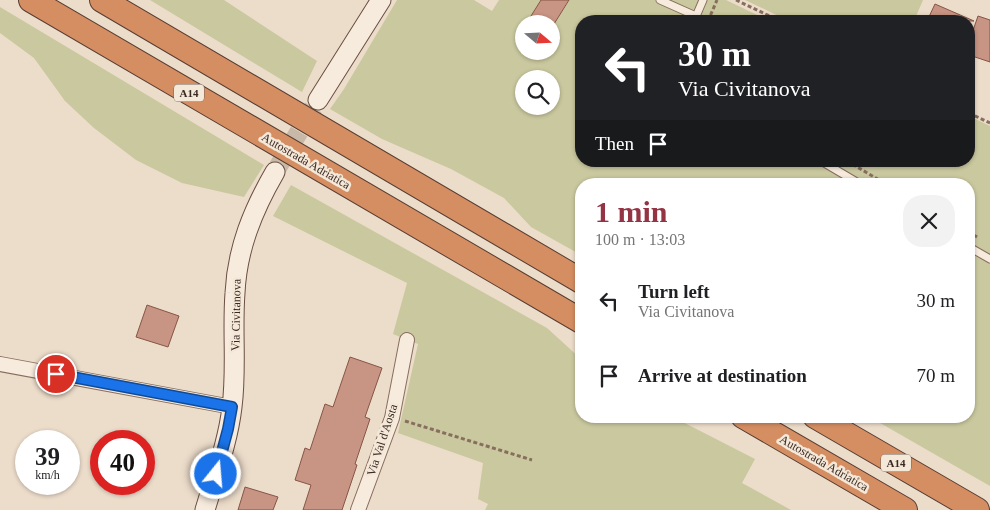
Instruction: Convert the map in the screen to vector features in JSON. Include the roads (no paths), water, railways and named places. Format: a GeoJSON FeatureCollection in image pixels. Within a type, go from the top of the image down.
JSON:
{"type":"FeatureCollection","features":[{"type":"Feature","properties":{"kind":"highway","name":"Autostrada Adriatica"},"geometry":{"type":"LineString","coordinates":[[30,0],[575,318]]}},
{"type":"Feature","properties":{"kind":"highway"},"geometry":{"type":"LineString","coordinates":[[102,0],[575,277]]}},
{"type":"Feature","properties":{"kind":"highway","name":"Autostrada Adriatica"},"geometry":{"type":"LineString","coordinates":[[755,423],[905,510]]}},
{"type":"Feature","properties":{"kind":"highway","name":"A14"},"geometry":{"type":"LineString","coordinates":[[827,423],[977,510]]}},
{"type":"Feature","properties":{"kind":"street"},"geometry":{"type":"LineString","coordinates":[[318,100],[381,0]]}},
{"type":"Feature","properties":{"kind":"street","name":"Via Civitanova"},"geometry":{"type":"LineString","coordinates":[[205,510],[222,456],[232,407],[235,377],[234,293],[238,265],[251,218],[261,196],[276,172]]}},
{"type":"Feature","properties":{"kind":"street","name":"Via Val d'Aosta"},"geometry":{"type":"LineString","coordinates":[[358,510],[392,418],[407,340]]}},
{"type":"Feature","properties":{"kind":"street"},"geometry":{"type":"LineString","coordinates":[[0,364],[232,407]]}},
{"type":"Feature","properties":{"kind":"lane"},"geometry":{"type":"LineString","coordinates":[[660,0],[688,15]]}},
{"type":"Feature","properties":{"kind":"lane"},"geometry":{"type":"LineString","coordinates":[[697,15],[703,0]]}},
{"type":"Feature","properties":{"kind":"lane"},"geometry":{"type":"LineString","coordinates":[[831,167],[850,178]]}},
{"type":"Feature","properties":{"kind":"lane"},"geometry":{"type":"LineString","coordinates":[[975,250],[990,259]]}},
{"type":"Feature","properties":{"kind":"tunnel"},"geometry":{"type":"LineString","coordinates":[[275,172],[318,100]]}}]}
